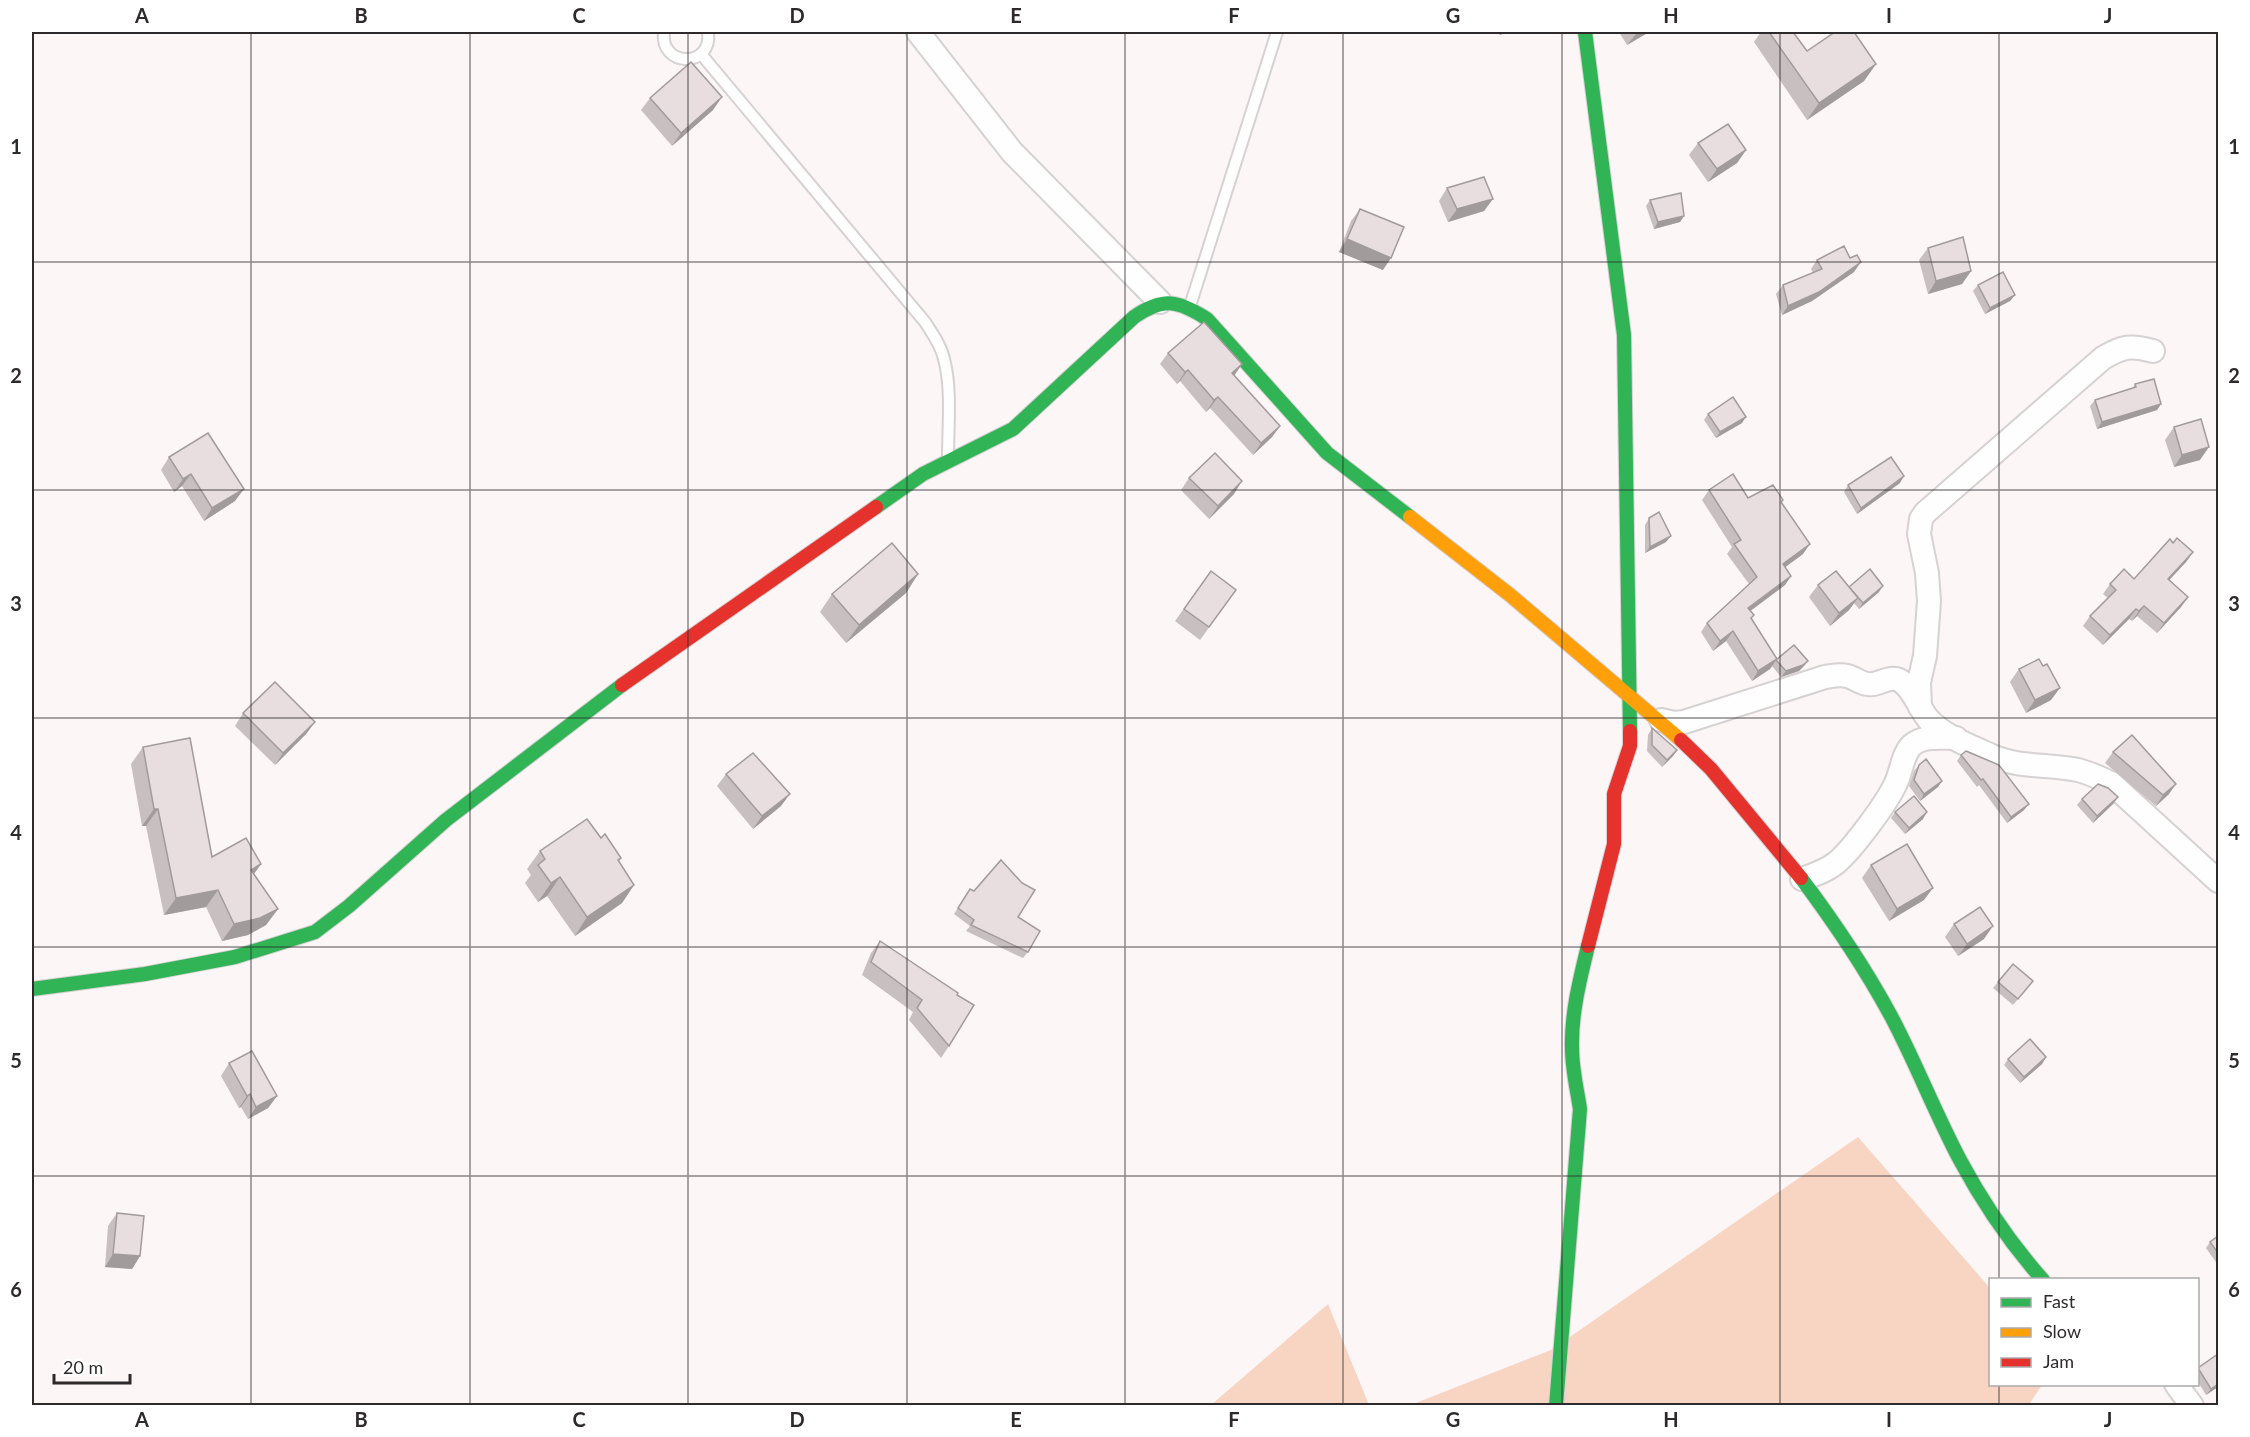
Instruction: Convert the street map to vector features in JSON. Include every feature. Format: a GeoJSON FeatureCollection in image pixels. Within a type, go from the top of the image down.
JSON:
{"type":"FeatureCollection","features":[{"type":"Feature","properties":{"kind":"street"},"geometry":{"type":"LineString","coordinates":[[918,32],[1012,152],[1160,302]]}},
{"type":"Feature","properties":{"kind":"street"},"geometry":{"type":"LineString","coordinates":[[1556,1406],[1580,1110],[1573,1072],[1571,1039],[1574,1006],[1614,843],[1614,792],[1619,775],[1627,761],[1630,746],[1624,335],[1585,32]]}},
{"type":"Feature","properties":{"kind":"street"},"geometry":{"type":"LineString","coordinates":[[32,989],[145,974],[235,957],[315,932],[349,906],[446,820],[653,662],[923,474],[1013,429],[1134,316],[1160,302],[1175,303],[1189,307],[1207,319],[1327,453],[1510,595],[1661,720],[1710,770],[1802,879],[1837,927],[1891,1016],[1960,1160],[2016,1250],[2041,1278]]}},
{"type":"Feature","properties":{"kind":"street"},"geometry":{"type":"LineString","coordinates":[[1920,709],[1919,682],[1925,656],[1929,601],[1927,573],[1919,534],[1921,519],[1925,513],[2103,358],[2122,348],[2134,346],[2153,351]]}},
{"type":"Feature","properties":{"kind":"street"},"geometry":{"type":"LineString","coordinates":[[1661,720],[1674,723],[1684,722],[1825,677],[1845,675],[1866,684],[1892,678],[1900,680],[1930,721],[1956,738],[1995,757],[2016,764],[2077,770],[2111,783],[2218,880]]}},
{"type":"Feature","properties":{"kind":"street"},"geometry":{"type":"LineString","coordinates":[[1802,879],[1826,870],[1845,854],[1885,804],[1895,787],[1907,752],[1912,745],[1920,740],[1932,738],[1956,738]]}},
{"type":"Feature","properties":{"kind":"street"},"geometry":{"type":"LineString","coordinates":[[2177,1386],[2192,1406]]}},
{"type":"Feature","properties":{"kind":"lane"},"geometry":{"type":"LineString","coordinates":[[664,32],[664,44],[675,57],[684,60],[701,54],[707,47],[708,32]]}},
{"type":"Feature","properties":{"kind":"lane"},"geometry":{"type":"LineString","coordinates":[[1189,307],[1277,32]]}},
{"type":"Feature","properties":{"kind":"lane"},"geometry":{"type":"LineString","coordinates":[[701,54],[936,338],[944,357],[947,377],[948,460]]}},
{"type":"Feature","properties":{"kind":"shaded area"},"geometry":{"type":"Polygon","coordinates":[[[1858,1137],[1989,1287],[1989,1386],[2041,1386],[2028,1406],[1408,1406],[1551,1350],[1858,1137]]]}},
{"type":"Feature","properties":{"kind":"shaded area"},"geometry":{"type":"Polygon","coordinates":[[[1328,1304],[1369,1405],[1211,1405],[1328,1304]]]}},
{"type":"Feature","properties":{"kind":"building"},"geometry":{"type":"Polygon","coordinates":[[[1769,32],[1793,32],[1807,51],[1835,32],[1854,32],[1876,64],[1819,103],[1769,32]]]}},
{"type":"Feature","properties":{"kind":"building"},"geometry":{"type":"Polygon","coordinates":[[[691,62],[722,97],[681,133],[650,98],[691,62]]]}},
{"type":"Feature","properties":{"kind":"building"},"geometry":{"type":"Polygon","coordinates":[[[1728,124],[1746,150],[1717,169],[1698,143],[1728,124]]]}},
{"type":"Feature","properties":{"kind":"building"},"geometry":{"type":"Polygon","coordinates":[[[1484,177],[1493,199],[1457,209],[1447,188],[1484,177]]]}},
{"type":"Feature","properties":{"kind":"building"},"geometry":{"type":"Polygon","coordinates":[[[1681,193],[1684,216],[1658,222],[1650,200],[1681,193]]]}},
{"type":"Feature","properties":{"kind":"building"},"geometry":{"type":"Polygon","coordinates":[[[1360,209],[1404,227],[1391,258],[1347,239],[1360,209]]]}},
{"type":"Feature","properties":{"kind":"building"},"geometry":{"type":"Polygon","coordinates":[[[1963,237],[1971,271],[1936,281],[1928,248],[1963,237]]]}},
{"type":"Feature","properties":{"kind":"building"},"geometry":{"type":"Polygon","coordinates":[[[1844,246],[1850,258],[1857,255],[1861,262],[1819,292],[1788,306],[1783,285],[1822,269],[1817,260],[1844,246]]]}},
{"type":"Feature","properties":{"kind":"building"},"geometry":{"type":"Polygon","coordinates":[[[2003,272],[2015,295],[1990,308],[1978,285],[2003,272]]]}},
{"type":"Feature","properties":{"kind":"building"},"geometry":{"type":"Polygon","coordinates":[[[1204,322],[1242,364],[1232,373],[1280,426],[1261,443],[1218,397],[1214,400],[1188,370],[1185,372],[1168,353],[1204,322]]]}},
{"type":"Feature","properties":{"kind":"building"},"geometry":{"type":"Polygon","coordinates":[[[2154,379],[2161,404],[2102,422],[2095,400],[2154,379]]]}},
{"type":"Feature","properties":{"kind":"building"},"geometry":{"type":"Polygon","coordinates":[[[1733,397],[1746,417],[1720,432],[1708,414],[1733,397]]]}},
{"type":"Feature","properties":{"kind":"building"},"geometry":{"type":"Polygon","coordinates":[[[2201,419],[2209,447],[2182,455],[2174,427],[2201,419]]]}},
{"type":"Feature","properties":{"kind":"building"},"geometry":{"type":"Polygon","coordinates":[[[208,433],[244,489],[212,508],[191,474],[183,479],[169,457],[208,433]]]}},
{"type":"Feature","properties":{"kind":"building"},"geometry":{"type":"Polygon","coordinates":[[[1215,453],[1242,481],[1218,506],[1189,478],[1215,453]]]}},
{"type":"Feature","properties":{"kind":"building"},"geometry":{"type":"Polygon","coordinates":[[[1891,457],[1904,476],[1861,508],[1848,485],[1891,457]]]}},
{"type":"Feature","properties":{"kind":"building"},"geometry":{"type":"Polygon","coordinates":[[[1733,474],[1748,498],[1773,485],[1783,500],[1781,502],[1810,544],[1783,564],[1791,576],[1748,608],[1754,615],[1751,618],[1777,659],[1758,671],[1733,631],[1720,641],[1707,623],[1757,577],[1734,544],[1741,540],[1709,490],[1733,474]]]}},
{"type":"Feature","properties":{"kind":"building"},"geometry":{"type":"Polygon","coordinates":[[[1659,512],[1671,536],[1650,547],[1649,518],[1659,512]]]}},
{"type":"Feature","properties":{"kind":"building"},"geometry":{"type":"Polygon","coordinates":[[[2177,538],[2193,552],[2168,579],[2188,597],[2164,623],[2144,606],[2139,611],[2136,609],[2110,635],[2090,616],[2116,590],[2110,584],[2124,569],[2134,579],[2170,539],[2173,543],[2177,538]]]}},
{"type":"Feature","properties":{"kind":"building"},"geometry":{"type":"Polygon","coordinates":[[[892,543],[918,574],[859,625],[832,594],[892,543]]]}},
{"type":"Feature","properties":{"kind":"building"},"geometry":{"type":"Polygon","coordinates":[[[1870,569],[1883,586],[1863,603],[1849,587],[1870,569]]]}},
{"type":"Feature","properties":{"kind":"building"},"geometry":{"type":"Polygon","coordinates":[[[1211,571],[1236,590],[1209,627],[1184,609],[1211,571]]]}},
{"type":"Feature","properties":{"kind":"building"},"geometry":{"type":"Polygon","coordinates":[[[1836,571],[1858,598],[1839,613],[1818,585],[1836,571]]]}},
{"type":"Feature","properties":{"kind":"building"},"geometry":{"type":"Polygon","coordinates":[[[1794,645],[1808,661],[1786,671],[1776,660],[1794,645]]]}},
{"type":"Feature","properties":{"kind":"building"},"geometry":{"type":"Polygon","coordinates":[[[2039,659],[2043,666],[2047,664],[2060,688],[2035,700],[2019,669],[2039,659]]]}},
{"type":"Feature","properties":{"kind":"building"},"geometry":{"type":"Polygon","coordinates":[[[275,682],[315,722],[283,753],[243,713],[275,682]]]}},
{"type":"Feature","properties":{"kind":"building"},"geometry":{"type":"Polygon","coordinates":[[[1652,728],[1677,750],[1667,760],[1652,745],[1652,728]]]}},
{"type":"Feature","properties":{"kind":"building"},"geometry":{"type":"Polygon","coordinates":[[[2132,735],[2176,784],[2163,795],[2113,752],[2132,735]]]}},
{"type":"Feature","properties":{"kind":"building"},"geometry":{"type":"Polygon","coordinates":[[[190,738],[212,857],[246,838],[261,864],[251,870],[278,909],[260,918],[234,924],[218,890],[176,898],[158,809],[154,809],[143,747],[190,738]]]}},
{"type":"Feature","properties":{"kind":"building"},"geometry":{"type":"Polygon","coordinates":[[[1966,751],[1999,765],[2029,804],[2011,817],[1983,779],[1981,780],[1961,755],[1966,751]]]}},
{"type":"Feature","properties":{"kind":"building"},"geometry":{"type":"Polygon","coordinates":[[[753,753],[790,794],[762,816],[726,774],[753,753]]]}},
{"type":"Feature","properties":{"kind":"building"},"geometry":{"type":"Polygon","coordinates":[[[1926,759],[1942,781],[1924,794],[1914,780],[1919,765],[1926,759]]]}},
{"type":"Feature","properties":{"kind":"building"},"geometry":{"type":"Polygon","coordinates":[[[2098,784],[2108,788],[2118,797],[2097,816],[2082,799],[2098,784]]]}},
{"type":"Feature","properties":{"kind":"building"},"geometry":{"type":"Polygon","coordinates":[[[1914,796],[1927,812],[1909,828],[1895,812],[1914,796]]]}},
{"type":"Feature","properties":{"kind":"building"},"geometry":{"type":"Polygon","coordinates":[[[587,819],[601,838],[605,834],[621,858],[618,860],[634,885],[587,917],[560,877],[551,883],[538,865],[545,859],[540,851],[587,819]]]}},
{"type":"Feature","properties":{"kind":"building"},"geometry":{"type":"Polygon","coordinates":[[[1907,844],[1933,888],[1897,909],[1871,865],[1907,844]]]}},
{"type":"Feature","properties":{"kind":"building"},"geometry":{"type":"Polygon","coordinates":[[[1001,860],[1022,883],[1035,890],[1018,917],[1040,931],[1028,952],[971,925],[974,920],[958,908],[970,889],[974,891],[1001,860]]]}},
{"type":"Feature","properties":{"kind":"building"},"geometry":{"type":"Polygon","coordinates":[[[1980,907],[1993,926],[1967,944],[1954,924],[1980,907]]]}},
{"type":"Feature","properties":{"kind":"building"},"geometry":{"type":"Polygon","coordinates":[[[880,941],[974,1005],[949,1046],[917,1008],[922,1000],[871,962],[880,941]]]}},
{"type":"Feature","properties":{"kind":"building"},"geometry":{"type":"Polygon","coordinates":[[[2013,964],[2033,981],[2018,999],[1998,982],[2013,964]]]}},
{"type":"Feature","properties":{"kind":"building"},"geometry":{"type":"Polygon","coordinates":[[[2030,1039],[2046,1057],[2024,1077],[2008,1059],[2030,1039]]]}},
{"type":"Feature","properties":{"kind":"building"},"geometry":{"type":"Polygon","coordinates":[[[252,1051],[277,1096],[256,1107],[250,1094],[247,1096],[229,1063],[252,1051]]]}},
{"type":"Feature","properties":{"kind":"building"},"geometry":{"type":"Polygon","coordinates":[[[117,1213],[144,1216],[140,1256],[113,1254],[117,1213]]]}},
{"type":"Feature","properties":{"kind":"building"},"geometry":{"type":"Polygon","coordinates":[[[2218,1236],[2218,1253],[2210,1242],[2218,1236]]]}},
{"type":"Feature","properties":{"kind":"building"},"geometry":{"type":"Polygon","coordinates":[[[2218,1354],[2218,1384],[2211,1389],[2199,1367],[2218,1354]]]}},
{"type":"Feature","properties":{"kind":"traffic: fast"},"geometry":{"type":"LineString","coordinates":[[1585,32],[1624,335],[1630,731]]}},
{"type":"Feature","properties":{"kind":"traffic: fast"},"geometry":{"type":"LineString","coordinates":[[876,507],[923,474],[1013,429],[1134,317],[1154,306],[1170,303],[1187,308],[1207,319],[1327,453],[1410,517]]}},
{"type":"Feature","properties":{"kind":"traffic: fast"},"geometry":{"type":"LineString","coordinates":[[32,989],[145,974],[235,957],[315,932],[349,906],[446,820],[622,685]]}},
{"type":"Feature","properties":{"kind":"traffic: fast"},"geometry":{"type":"LineString","coordinates":[[1801,878],[1849,946],[1881,998],[1978,1192],[2009,1238],[2041,1278]]}},
{"type":"Feature","properties":{"kind":"traffic: fast"},"geometry":{"type":"LineString","coordinates":[[1556,1406],[1580,1109],[1573,1064],[1573,1022],[1588,946]]}},
{"type":"Feature","properties":{"kind":"traffic: slow"},"geometry":{"type":"LineString","coordinates":[[1410,517],[1510,595],[1681,740]]}},
{"type":"Feature","properties":{"kind":"traffic: jam"},"geometry":{"type":"LineString","coordinates":[[622,685],[876,507]]}},
{"type":"Feature","properties":{"kind":"traffic: jam"},"geometry":{"type":"LineString","coordinates":[[1588,946],[1614,844],[1614,794],[1630,746],[1630,731]]}},
{"type":"Feature","properties":{"kind":"traffic: jam"},"geometry":{"type":"LineString","coordinates":[[1681,740],[1711,769],[1801,878]]}}]}
